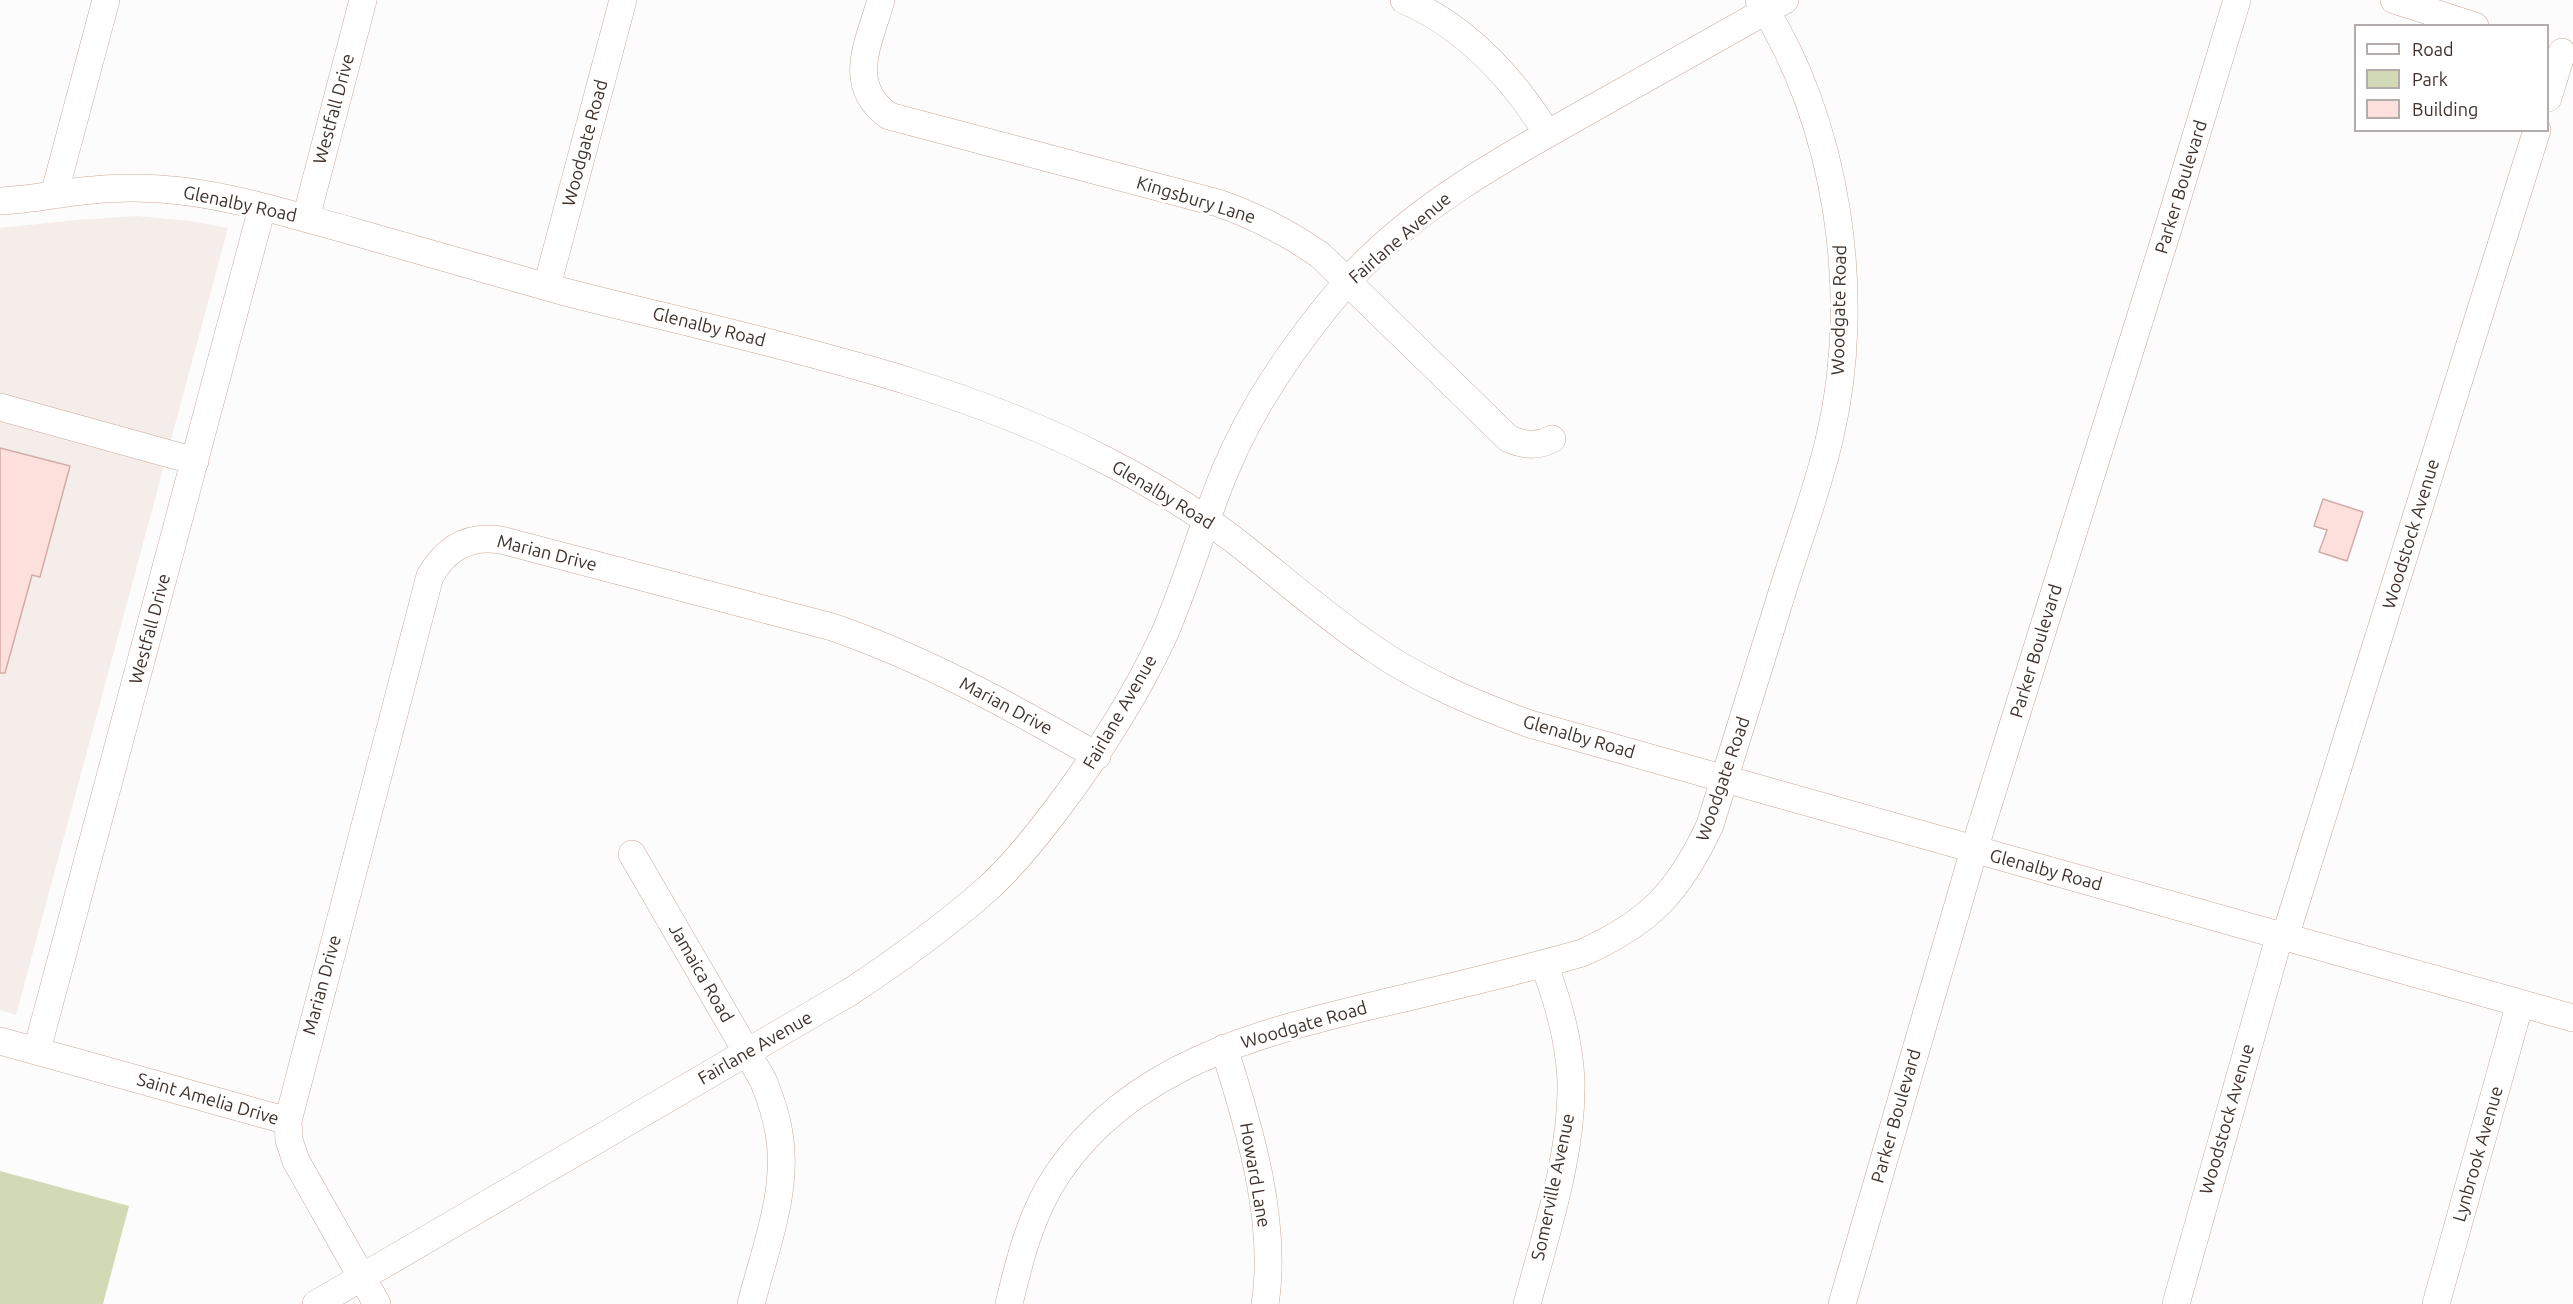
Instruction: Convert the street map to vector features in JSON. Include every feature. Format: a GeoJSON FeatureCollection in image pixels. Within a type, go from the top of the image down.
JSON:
{"type":"FeatureCollection","features":[{"type":"Feature","properties":{"kind":"street"},"geometry":{"type":"LineString","coordinates":[[54,195],[106,0]]}},
{"type":"Feature","properties":{"kind":"street","name":"Westfall Drive"},"geometry":{"type":"LineString","coordinates":[[306,218],[363,0]]}},
{"type":"Feature","properties":{"kind":"street","name":"Woodgate Road"},"geometry":{"type":"LineString","coordinates":[[547,286],[623,0]]}},
{"type":"Feature","properties":{"kind":"street","name":"Kingsbury Lane"},"geometry":{"type":"LineString","coordinates":[[881,0],[863,64],[863,79],[872,100],[889,116],[1245,212],[1288,233],[1320,255],[1509,439],[1521,444],[1536,445],[1552,439]]}},
{"type":"Feature","properties":{"kind":"street"},"geometry":{"type":"LineString","coordinates":[[1404,0],[1445,22],[1479,49],[1510,80],[1530,105],[1547,133]]}},
{"type":"Feature","properties":{"kind":"street","name":"Parker Boulevard"},"geometry":{"type":"LineString","coordinates":[[1842,1304],[1974,850],[2168,230],[2236,0]]}},
{"type":"Feature","properties":{"kind":"street"},"geometry":{"type":"LineString","coordinates":[[2394,0],[2469,24]]}},
{"type":"Feature","properties":{"kind":"street","name":"Woodgate Road"},"geometry":{"type":"LineString","coordinates":[[1009,1304],[1025,1242],[1039,1207],[1058,1174],[1080,1144],[1107,1117],[1144,1091],[1183,1067],[1224,1048],[1279,1029],[1582,953],[1611,940],[1656,908],[1681,879],[1697,853],[1710,825],[1725,779],[1830,436],[1842,343],[1843,273],[1832,179],[1809,102],[1770,4]]}},
{"type":"Feature","properties":{"kind":"street","name":"Fairlane Avenue"},"geometry":{"type":"LineString","coordinates":[[316,1304],[880,972],[987,889],[1039,832],[1097,756],[1137,688],[1163,636],[1187,579],[1225,470],[1254,412],[1276,376],[1348,281],[1421,216],[1470,180],[1770,4]]}},
{"type":"Feature","properties":{"kind":"street"},"geometry":{"type":"LineString","coordinates":[[2549,91],[2561,52]]}},
{"type":"Feature","properties":{"kind":"street","name":"Woodstock Avenue"},"geometry":{"type":"LineString","coordinates":[[2176,1304],[2282,935],[2536,132]]}},
{"type":"Feature","properties":{"kind":"street","name":"Glenalby Road"},"geometry":{"type":"LineString","coordinates":[[0,201],[133,188],[172,190],[306,218],[547,286],[790,348],[908,381],[975,403],[1040,429],[1103,459],[1207,520],[1373,649],[1423,679],[1475,704],[1530,724],[2573,1018]]}},
{"type":"Feature","properties":{"kind":"street","name":"Westfall Drive"},"geometry":{"type":"LineString","coordinates":[[37,1050],[262,208]]}},
{"type":"Feature","properties":{"kind":"street"},"geometry":{"type":"LineString","coordinates":[[0,407],[195,461]]}},
{"type":"Feature","properties":{"kind":"street","name":"Marian Drive"},"geometry":{"type":"LineString","coordinates":[[288,1121],[430,576],[450,551],[466,542],[483,537],[501,540],[832,627],[881,644],[1034,720],[1097,756]]}},
{"type":"Feature","properties":{"kind":"street","name":"Jamaica Road"},"geometry":{"type":"LineString","coordinates":[[632,854],[763,1080],[774,1110],[780,1134],[782,1166],[778,1197],[751,1304]]}},
{"type":"Feature","properties":{"kind":"street","name":"Somerville Avenue"},"geometry":{"type":"LineString","coordinates":[[1527,1304],[1553,1204],[1570,1110],[1571,1079],[1566,1036],[1559,1005],[1544,964]]}},
{"type":"Feature","properties":{"kind":"street","name":"Lynbrook Avenue"},"geometry":{"type":"LineString","coordinates":[[2436,1304],[2520,1003]]}},
{"type":"Feature","properties":{"kind":"street","name":"Saint Amelia Drive"},"geometry":{"type":"LineString","coordinates":[[0,1041],[288,1121],[289,1140],[296,1161],[377,1304]]}},
{"type":"Feature","properties":{"kind":"street","name":"Howard Lane"},"geometry":{"type":"LineString","coordinates":[[1224,1048],[1241,1100],[1263,1207],[1268,1252],[1265,1304]]}},
{"type":"Feature","properties":{"kind":"shaded area"},"geometry":{"type":"Polygon","coordinates":[[[137,216],[189,221],[228,228],[16,1015],[0,1010],[0,228],[137,216]]]}},
{"type":"Feature","properties":{"kind":"green space"},"geometry":{"type":"Polygon","coordinates":[[[0,1171],[129,1206],[103,1304],[0,1304],[0,1171]]]}},
{"type":"Feature","properties":{"kind":"building"},"geometry":{"type":"Polygon","coordinates":[[[0,448],[70,466],[40,577],[32,575],[5,673],[0,673],[0,448]]]}},
{"type":"Feature","properties":{"kind":"building"},"geometry":{"type":"Polygon","coordinates":[[[2323,499],[2363,512],[2347,561],[2319,552],[2327,530],[2314,526],[2323,499]]]}}]}
